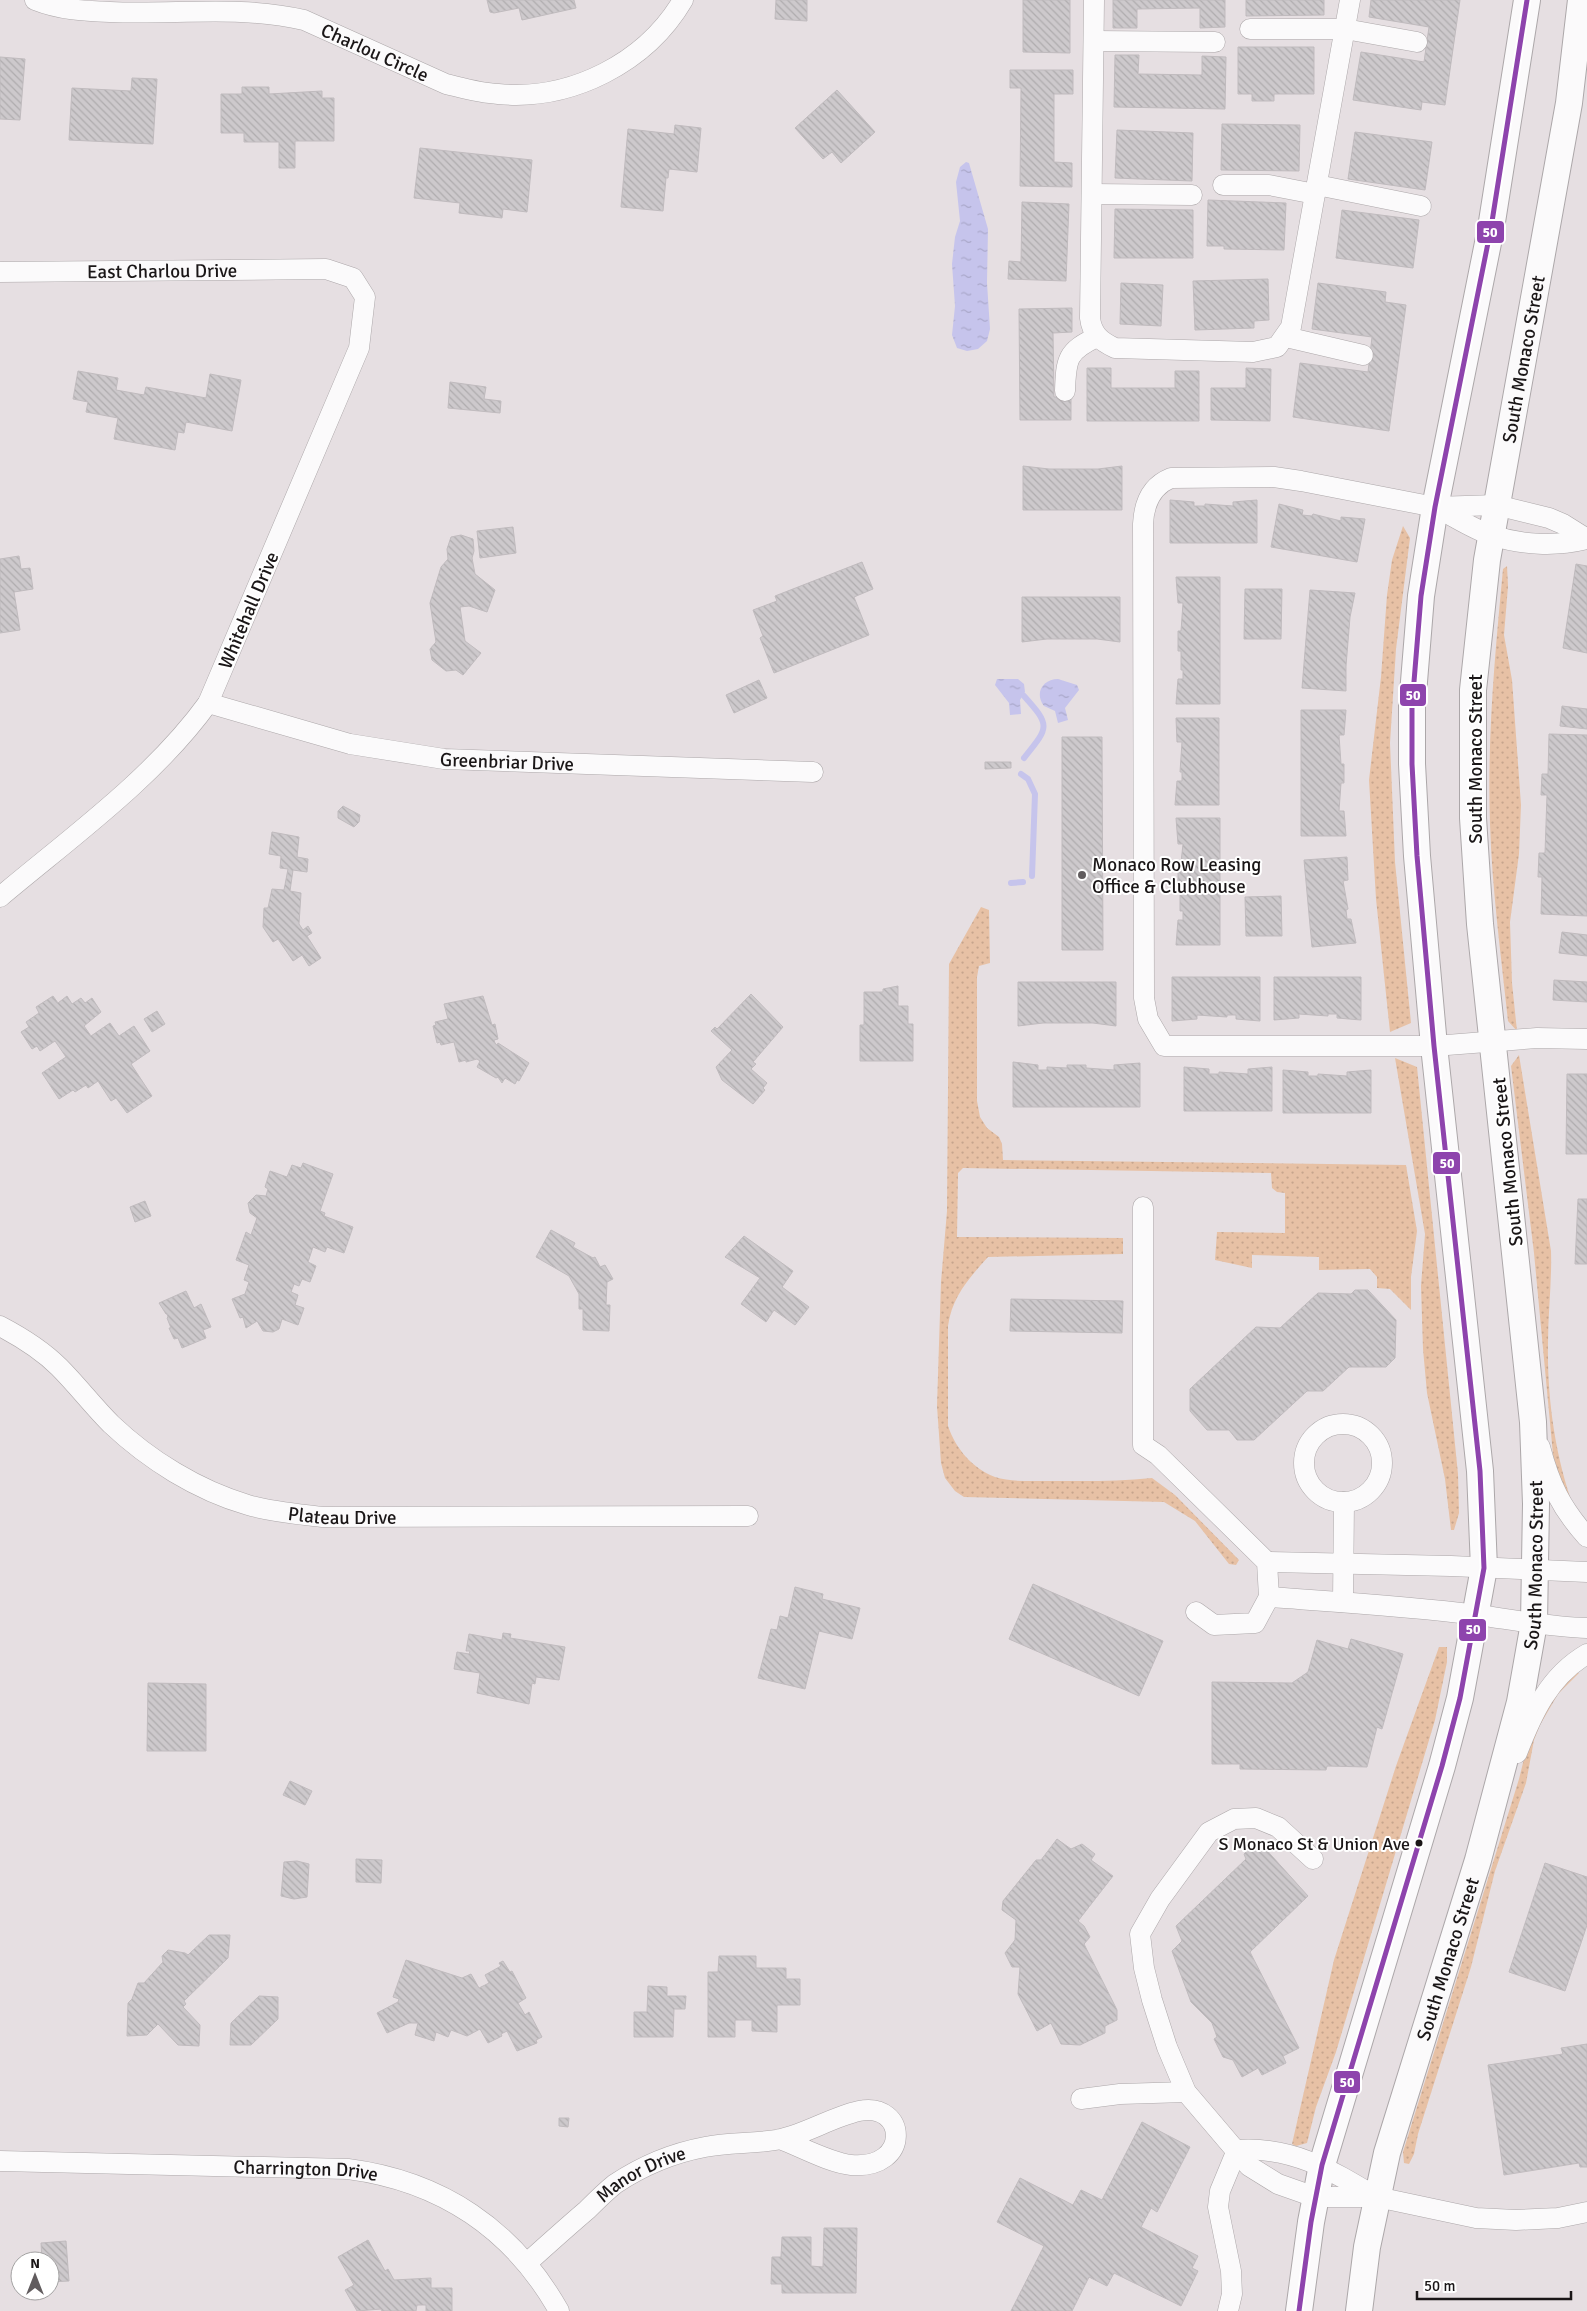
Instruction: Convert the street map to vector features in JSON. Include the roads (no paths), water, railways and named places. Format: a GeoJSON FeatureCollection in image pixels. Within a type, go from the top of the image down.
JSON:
{"type":"FeatureCollection","features":[{"type":"Feature","properties":{"kind":"main road"},"geometry":{"type":"LineString","coordinates":[[1299,2311],[1301,2282],[1322,2165],[1442,1766],[1460,1698],[1484,1568],[1480,1471],[1434,1046],[1416,848],[1412,748],[1415,651],[1434,507],[1491,228],[1527,0]]}},
{"type":"Feature","properties":{"kind":"main road","name":"South Monaco Street"},"geometry":{"type":"LineString","coordinates":[[1359,2311],[1367,2247],[1387,2153],[1493,1808],[1520,1702],[1534,1623],[1536,1570],[1534,1422],[1512,1209],[1492,1042],[1476,866],[1471,768],[1476,655],[1491,535],[1568,111],[1581,0]]}},
{"type":"Feature","properties":{"kind":"street","name":"Charlou Circle"},"geometry":{"type":"LineString","coordinates":[[35,0],[70,10],[131,13],[279,14],[304,20],[446,84],[490,93],[526,94],[569,87],[605,73],[655,36],[675,13],[682,0]]}},
{"type":"Feature","properties":{"kind":"street"},"geometry":{"type":"LineString","coordinates":[[1094,0],[1090,318],[1092,328],[1097,337],[1115,348],[1253,352],[1277,347],[1291,328],[1350,0]]}},
{"type":"Feature","properties":{"kind":"street"},"geometry":{"type":"LineString","coordinates":[[1250,29],[1345,30],[1417,42]]}},
{"type":"Feature","properties":{"kind":"street"},"geometry":{"type":"LineString","coordinates":[[1094,41],[1215,42]]}},
{"type":"Feature","properties":{"kind":"street"},"geometry":{"type":"LineString","coordinates":[[1223,185],[1316,190],[1420,206]]}},
{"type":"Feature","properties":{"kind":"street"},"geometry":{"type":"LineString","coordinates":[[1092,194],[1192,195]]}},
{"type":"Feature","properties":{"kind":"street","name":"East Charlou Drive"},"geometry":{"type":"LineString","coordinates":[[0,272],[326,269]]}},
{"type":"Feature","properties":{"kind":"street","name":"Whitehall Drive"},"geometry":{"type":"LineString","coordinates":[[0,897],[125,792],[191,726],[208,703],[358,348],[365,297],[353,278],[326,269]]}},
{"type":"Feature","properties":{"kind":"street"},"geometry":{"type":"LineString","coordinates":[[1066,391],[1066,368],[1069,358],[1076,348],[1097,337]]}},
{"type":"Feature","properties":{"kind":"street"},"geometry":{"type":"LineString","coordinates":[[1286,337],[1363,355]]}},
{"type":"Feature","properties":{"kind":"street"},"geometry":{"type":"LineString","coordinates":[[1587,539],[1563,524],[1548,518],[1496,505],[1434,507],[1296,480],[1258,477],[1182,477],[1165,480],[1154,490],[1147,504],[1143,524],[1144,990],[1145,1005],[1152,1025],[1164,1046],[1434,1046],[1563,1038],[1587,1039]]}},
{"type":"Feature","properties":{"kind":"street"},"geometry":{"type":"LineString","coordinates":[[1434,507],[1491,535],[1551,544],[1569,544],[1587,539]]}},
{"type":"Feature","properties":{"kind":"street","name":"Greenbriar Drive"},"geometry":{"type":"LineString","coordinates":[[208,703],[350,744],[444,759],[498,763],[813,772]]}},
{"type":"Feature","properties":{"kind":"street"},"geometry":{"type":"LineString","coordinates":[[1143,1206],[1143,1445],[1158,1455],[1267,1562],[1269,1597],[1255,1623],[1214,1625],[1196,1612]]}},
{"type":"Feature","properties":{"kind":"street","name":"Plateau Drive"},"geometry":{"type":"LineString","coordinates":[[0,1326],[20,1337],[58,1366],[111,1424],[141,1450],[174,1472],[204,1488],[254,1506],[323,1518],[748,1516]]}},
{"type":"Feature","properties":{"kind":"street"},"geometry":{"type":"LineString","coordinates":[[1534,1422],[1544,1461],[1558,1498],[1564,1509],[1587,1537]]}},
{"type":"Feature","properties":{"kind":"street"},"geometry":{"type":"LineString","coordinates":[[1343,1602],[1344,1502]]}},
{"type":"Feature","properties":{"kind":"street"},"geometry":{"type":"LineString","coordinates":[[1267,1562],[1587,1572]]}},
{"type":"Feature","properties":{"kind":"street"},"geometry":{"type":"LineString","coordinates":[[1269,1597],[1343,1602],[1587,1628]]}},
{"type":"Feature","properties":{"kind":"street"},"geometry":{"type":"LineString","coordinates":[[1493,1808],[1535,1708],[1553,1682],[1576,1661],[1587,1654]]}},
{"type":"Feature","properties":{"kind":"street"},"geometry":{"type":"LineString","coordinates":[[1312,1858],[1278,1828],[1256,1818],[1234,1819],[1209,1832],[1160,1899],[1140,1934],[1144,1968],[1152,2000],[1167,2047],[1186,2092],[1250,2166],[1264,2177],[1315,2197],[1377,2197],[1476,2218],[1516,2220],[1558,2218],[1587,2212]]}},
{"type":"Feature","properties":{"kind":"street"},"geometry":{"type":"LineString","coordinates":[[1081,2099],[1120,2094],[1186,2092]]}},
{"type":"Feature","properties":{"kind":"street","name":"Manor Drive"},"geometry":{"type":"LineString","coordinates":[[528,2263],[614,2185],[642,2168],[665,2158],[705,2147],[780,2139],[841,2115],[864,2110],[879,2111],[890,2117],[896,2130],[896,2142],[891,2154],[881,2161],[866,2165],[850,2165],[780,2139]]}},
{"type":"Feature","properties":{"kind":"street"},"geometry":{"type":"LineString","coordinates":[[1236,2150],[1264,2150],[1322,2165],[1377,2197]]}},
{"type":"Feature","properties":{"kind":"street"},"geometry":{"type":"LineString","coordinates":[[1228,2311],[1232,2294],[1231,2271],[1218,2207],[1220,2191],[1236,2150]]}},
{"type":"Feature","properties":{"kind":"street","name":"Charrington Drive"},"geometry":{"type":"LineString","coordinates":[[0,2161],[348,2169],[385,2175],[432,2191],[461,2206],[495,2230],[528,2263],[559,2311]]}},
{"type":"Feature","properties":{"kind":"water"},"geometry":{"type":"Polygon","coordinates":[[[966,162],[969,163],[988,229],[987,283],[990,329],[987,341],[978,349],[967,351],[957,348],[952,335],[955,306],[952,264],[955,237],[960,221],[956,182],[960,167],[966,162]]]}},
{"type":"Feature","properties":{"kind":"water"},"geometry":{"type":"Polygon","coordinates":[[[997,679],[1018,679],[1024,684],[1025,692],[1020,700],[1021,714],[1010,715],[1009,703],[995,685],[997,679]]]}},
{"type":"Feature","properties":{"kind":"water"},"geometry":{"type":"Polygon","coordinates":[[[1058,679],[1077,685],[1079,690],[1065,708],[1068,720],[1058,723],[1055,711],[1044,706],[1041,701],[1040,692],[1048,681],[1058,679]]]}},
{"type":"Feature","properties":{"kind":"waterway"},"geometry":{"type":"LineString","coordinates":[[1024,696],[1039,714],[1044,727],[1042,733],[1024,758]]}},
{"type":"Feature","properties":{"kind":"waterway"},"geometry":{"type":"LineString","coordinates":[[1021,774],[1028,779],[1035,794],[1032,876]]}},
{"type":"Feature","properties":{"kind":"waterway"},"geometry":{"type":"LineString","coordinates":[[1011,883],[1023,882]]}},
{"type":"Feature","properties":{"kind":"place","name":"Monaco Row Leasing Office & Clubhouse"},"geometry":{"type":"Point","coordinates":[1082,875]}},
{"type":"Feature","properties":{"kind":"place","name":"S Monaco St & Union Ave"},"geometry":{"type":"Point","coordinates":[1419,1843]}}]}
